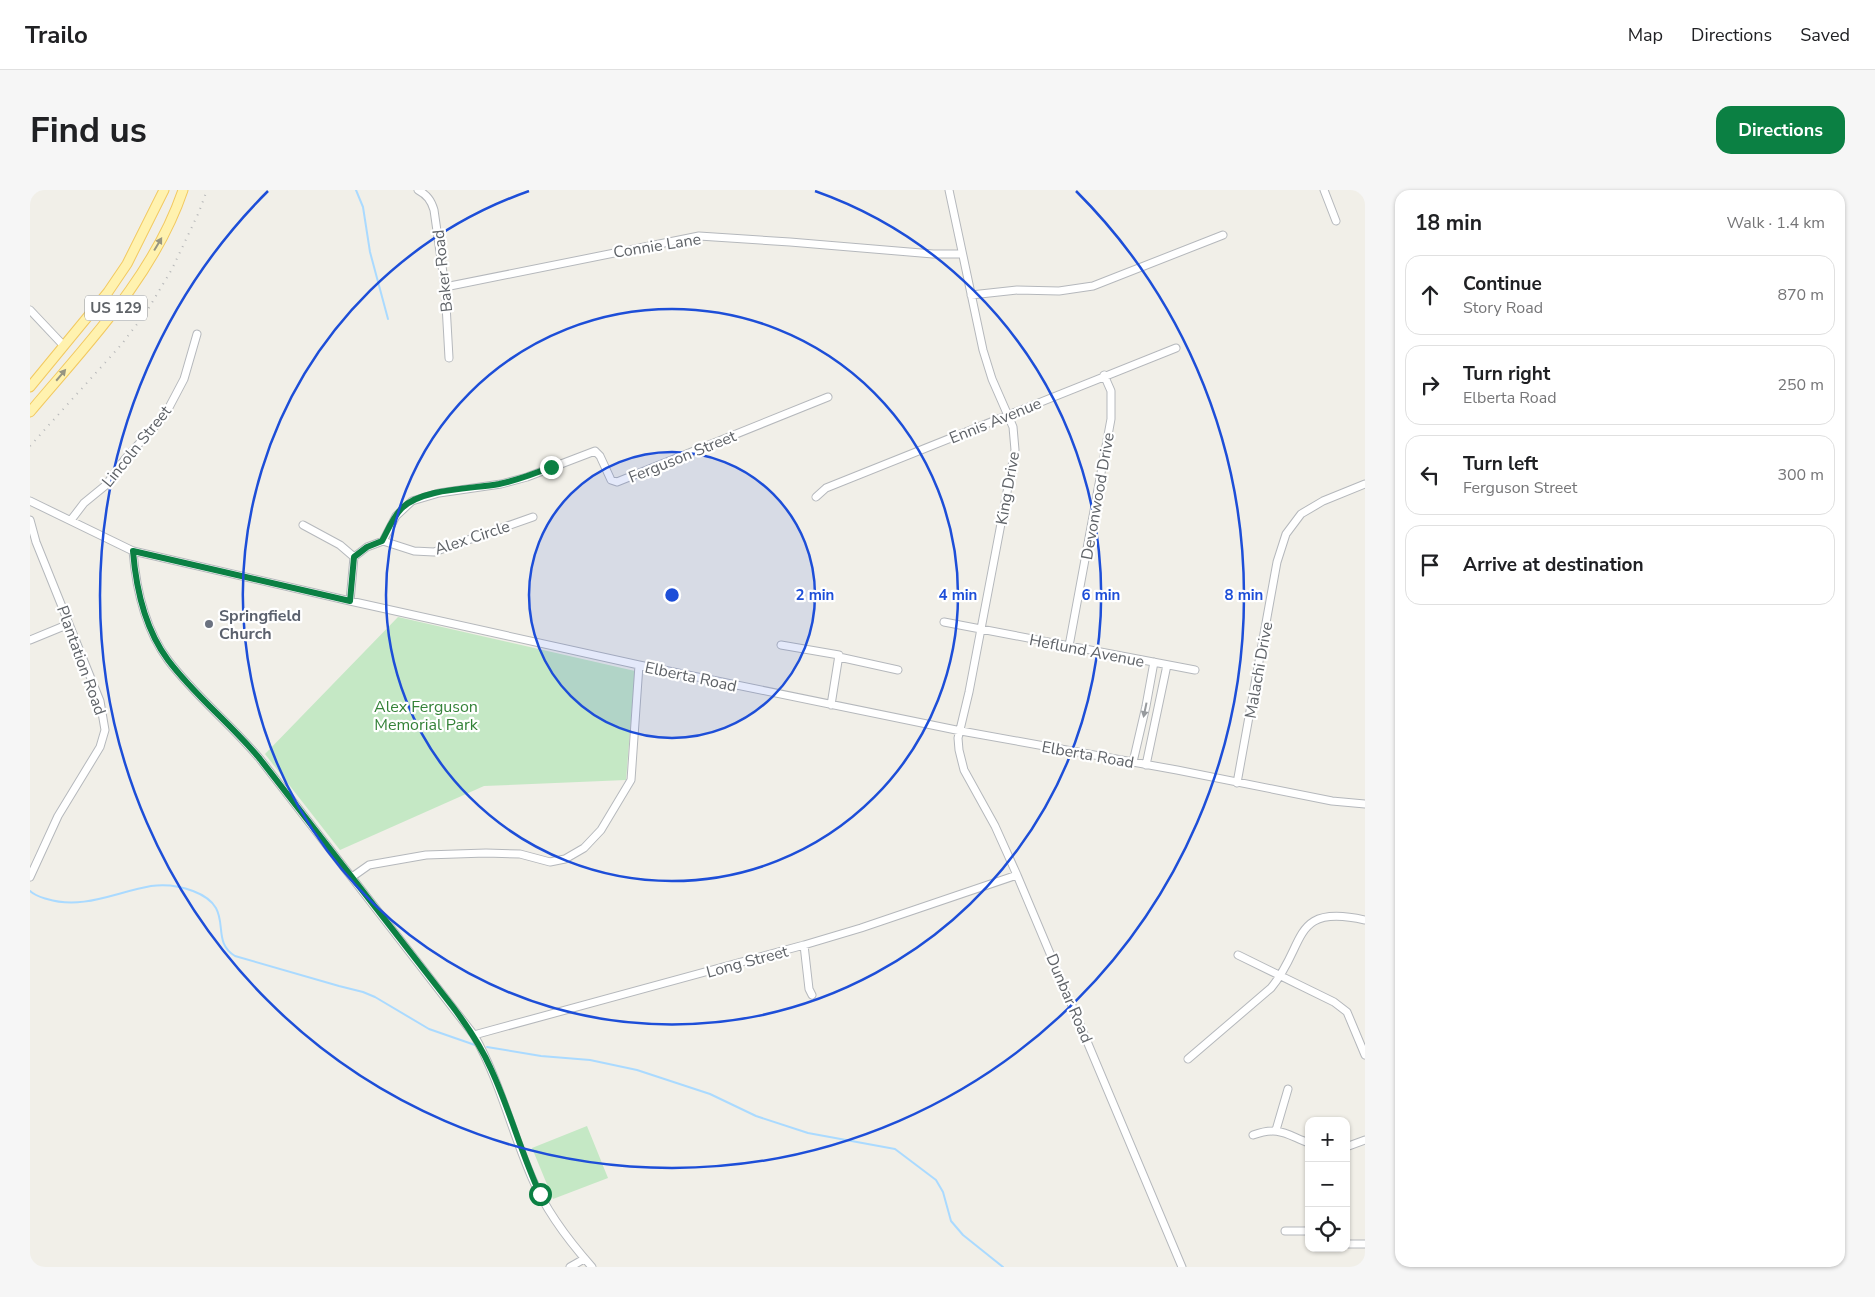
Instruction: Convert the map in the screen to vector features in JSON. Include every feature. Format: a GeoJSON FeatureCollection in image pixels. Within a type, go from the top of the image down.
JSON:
{"type":"FeatureCollection","features":[{"type":"Feature","properties":{"kind":"main road","name":"US 129"},"geometry":{"type":"LineString","coordinates":[[30,387],[108,292],[127,264],[164,190]]}},
{"type":"Feature","properties":{"kind":"main road","name":"US 129"},"geometry":{"type":"LineString","coordinates":[[30,412],[122,301],[165,232],[183,190]]}},
{"type":"Feature","properties":{"kind":"street","name":"Baker Road"},"geometry":{"type":"LineString","coordinates":[[418,190],[431,201],[434,210],[446,287],[449,358]]}},
{"type":"Feature","properties":{"kind":"street","name":"King Drive"},"geometry":{"type":"LineString","coordinates":[[949,190],[982,350],[992,379],[1013,427],[1015,450],[961,731]]}},
{"type":"Feature","properties":{"kind":"street"},"geometry":{"type":"LineString","coordinates":[[1324,190],[1336,221]]}},
{"type":"Feature","properties":{"kind":"street"},"geometry":{"type":"LineString","coordinates":[[971,295],[1017,290],[1059,291],[1093,286],[1223,235]]}},
{"type":"Feature","properties":{"kind":"street","name":"Connie Lane"},"geometry":{"type":"LineString","coordinates":[[446,287],[699,236],[933,254],[962,254]]}},
{"type":"Feature","properties":{"kind":"street"},"geometry":{"type":"LineString","coordinates":[[30,310],[64,346]]}},
{"type":"Feature","properties":{"kind":"street","name":"Lincoln Street"},"geometry":{"type":"LineString","coordinates":[[71,520],[84,503],[106,485],[125,459],[165,416],[184,379],[197,334]]}},
{"type":"Feature","properties":{"kind":"street","name":"Ennis Avenue"},"geometry":{"type":"LineString","coordinates":[[816,497],[826,488],[1104,375],[1176,348]]}},
{"type":"Feature","properties":{"kind":"street","name":"Devonwood Drive"},"geometry":{"type":"LineString","coordinates":[[1069,646],[1111,419],[1111,391],[1104,375]]}},
{"type":"Feature","properties":{"kind":"street","name":"Ferguson Street"},"geometry":{"type":"LineString","coordinates":[[382,541],[402,508],[424,496],[501,484],[527,477],[594,451],[600,456],[611,480],[617,482],[828,397]]}},
{"type":"Feature","properties":{"kind":"street","name":"Malachi Drive"},"geometry":{"type":"LineString","coordinates":[[1237,783],[1277,562],[1286,534],[1301,514],[1323,501],[1365,484]]}},
{"type":"Feature","properties":{"kind":"street","name":"Elberta Road"},"geometry":{"type":"LineString","coordinates":[[30,501],[133,551],[350,601],[831,705],[1332,801],[1365,804]]}},
{"type":"Feature","properties":{"kind":"street","name":"Alex Circle"},"geometry":{"type":"LineString","coordinates":[[382,541],[414,551],[434,552],[533,517]]}},
{"type":"Feature","properties":{"kind":"street","name":"Plantation Road"},"geometry":{"type":"LineString","coordinates":[[30,520],[36,542],[100,701],[106,730],[100,747],[58,816],[30,877]]}},
{"type":"Feature","properties":{"kind":"street"},"geometry":{"type":"LineString","coordinates":[[303,525],[340,545],[354,557]]}},
{"type":"Feature","properties":{"kind":"street"},"geometry":{"type":"LineString","coordinates":[[350,601],[354,557],[367,547],[382,541]]}},
{"type":"Feature","properties":{"kind":"street"},"geometry":{"type":"LineString","coordinates":[[133,551],[136,580],[148,621],[167,659],[188,684],[244,741],[474,1035],[498,1084],[525,1160],[540,1194],[561,1229],[592,1267]]}},
{"type":"Feature","properties":{"kind":"street","name":"Heflund Avenue"},"geometry":{"type":"LineString","coordinates":[[944,622],[1154,662],[1133,762]]}},
{"type":"Feature","properties":{"kind":"street"},"geometry":{"type":"LineString","coordinates":[[30,640],[69,624]]}},
{"type":"Feature","properties":{"kind":"street"},"geometry":{"type":"LineString","coordinates":[[781,646],[839,655],[839,657],[898,670]]}},
{"type":"Feature","properties":{"kind":"street"},"geometry":{"type":"LineString","coordinates":[[831,705],[839,657]]}},
{"type":"Feature","properties":{"kind":"street"},"geometry":{"type":"LineString","coordinates":[[1154,662],[1195,670]]}},
{"type":"Feature","properties":{"kind":"street"},"geometry":{"type":"LineString","coordinates":[[352,877],[369,865],[426,855],[520,854],[550,862],[565,859],[584,848],[601,830],[630,780],[639,665]]}},
{"type":"Feature","properties":{"kind":"street","name":"Heflund Avenue"},"geometry":{"type":"LineString","coordinates":[[1146,765],[1167,665]]}},
{"type":"Feature","properties":{"kind":"street","name":"Dunbar Road"},"geometry":{"type":"LineString","coordinates":[[961,731],[958,738],[964,770],[995,826],[1017,875],[1182,1267]]}},
{"type":"Feature","properties":{"kind":"street","name":"Long Street"},"geometry":{"type":"LineString","coordinates":[[474,1035],[869,926],[1017,875]]}},
{"type":"Feature","properties":{"kind":"street"},"geometry":{"type":"LineString","coordinates":[[1188,1059],[1262,996],[1280,977],[1301,933],[1310,923],[1322,916],[1334,915],[1365,920]]}},
{"type":"Feature","properties":{"kind":"street"},"geometry":{"type":"LineString","coordinates":[[804,945],[809,988],[812,995]]}},
{"type":"Feature","properties":{"kind":"street"},"geometry":{"type":"LineString","coordinates":[[1238,955],[1334,1002],[1347,1012],[1365,1055]]}},
{"type":"Feature","properties":{"kind":"street"},"geometry":{"type":"LineString","coordinates":[[1276,1130],[1288,1089]]}},
{"type":"Feature","properties":{"kind":"street"},"geometry":{"type":"LineString","coordinates":[[1253,1135],[1276,1130],[1305,1141]]}},
{"type":"Feature","properties":{"kind":"street"},"geometry":{"type":"LineString","coordinates":[[1350,1146],[1365,1140]]}},
{"type":"Feature","properties":{"kind":"street"},"geometry":{"type":"LineString","coordinates":[[1285,1231],[1305,1231]]}},
{"type":"Feature","properties":{"kind":"street"},"geometry":{"type":"LineString","coordinates":[[1350,1244],[1365,1244]]}},
{"type":"Feature","properties":{"kind":"street"},"geometry":{"type":"LineString","coordinates":[[570,1267],[584,1259]]}},
{"type":"Feature","properties":{"kind":"green space","name":"Alex Ferguson Memorial Park"},"geometry":{"type":"Polygon","coordinates":[[[398,617],[635,671],[626,780],[484,786],[340,850],[265,754],[398,617]]]}},
{"type":"Feature","properties":{"kind":"green space"},"geometry":{"type":"Polygon","coordinates":[[[587,1126],[608,1178],[553,1199],[532,1148],[587,1126]]]}},
{"type":"Feature","properties":{"kind":"waterway"},"geometry":{"type":"LineString","coordinates":[[356,190],[363,207],[370,252],[388,319]]}},
{"type":"Feature","properties":{"kind":"waterway"},"geometry":{"type":"LineString","coordinates":[[30,891],[47,899],[60,902],[74,902],[99,899],[151,886],[167,885],[188,889],[207,898],[215,906],[219,915],[223,941],[227,949],[235,956],[363,992],[375,997],[429,1029],[475,1045]]}},
{"type":"Feature","properties":{"kind":"waterway"},"geometry":{"type":"LineString","coordinates":[[487,1047],[541,1056],[590,1060],[637,1070],[710,1094],[756,1116],[808,1133],[895,1149],[936,1180],[943,1192],[951,1221],[963,1235],[1003,1267]]}},
{"type":"Feature","properties":{"kind":"railway"},"geometry":{"type":"LineString","coordinates":[[30,446],[121,345],[147,311],[172,269],[199,212],[207,190]]}},
{"type":"Feature","properties":{"kind":"place","name":"Springfield Church"},"geometry":{"type":"Point","coordinates":[209,624]}},
{"type":"Feature","properties":{"kind":"route"},"geometry":{"type":"LineString","coordinates":[[540,1194],[525,1160],[498,1084],[474,1035],[260,759],[188,684],[167,659],[151,630],[136,580],[133,551],[350,601],[354,557],[367,547],[382,541],[396,516],[402,508],[412,501],[439,493],[501,484],[527,477],[551,467]]}}]}
